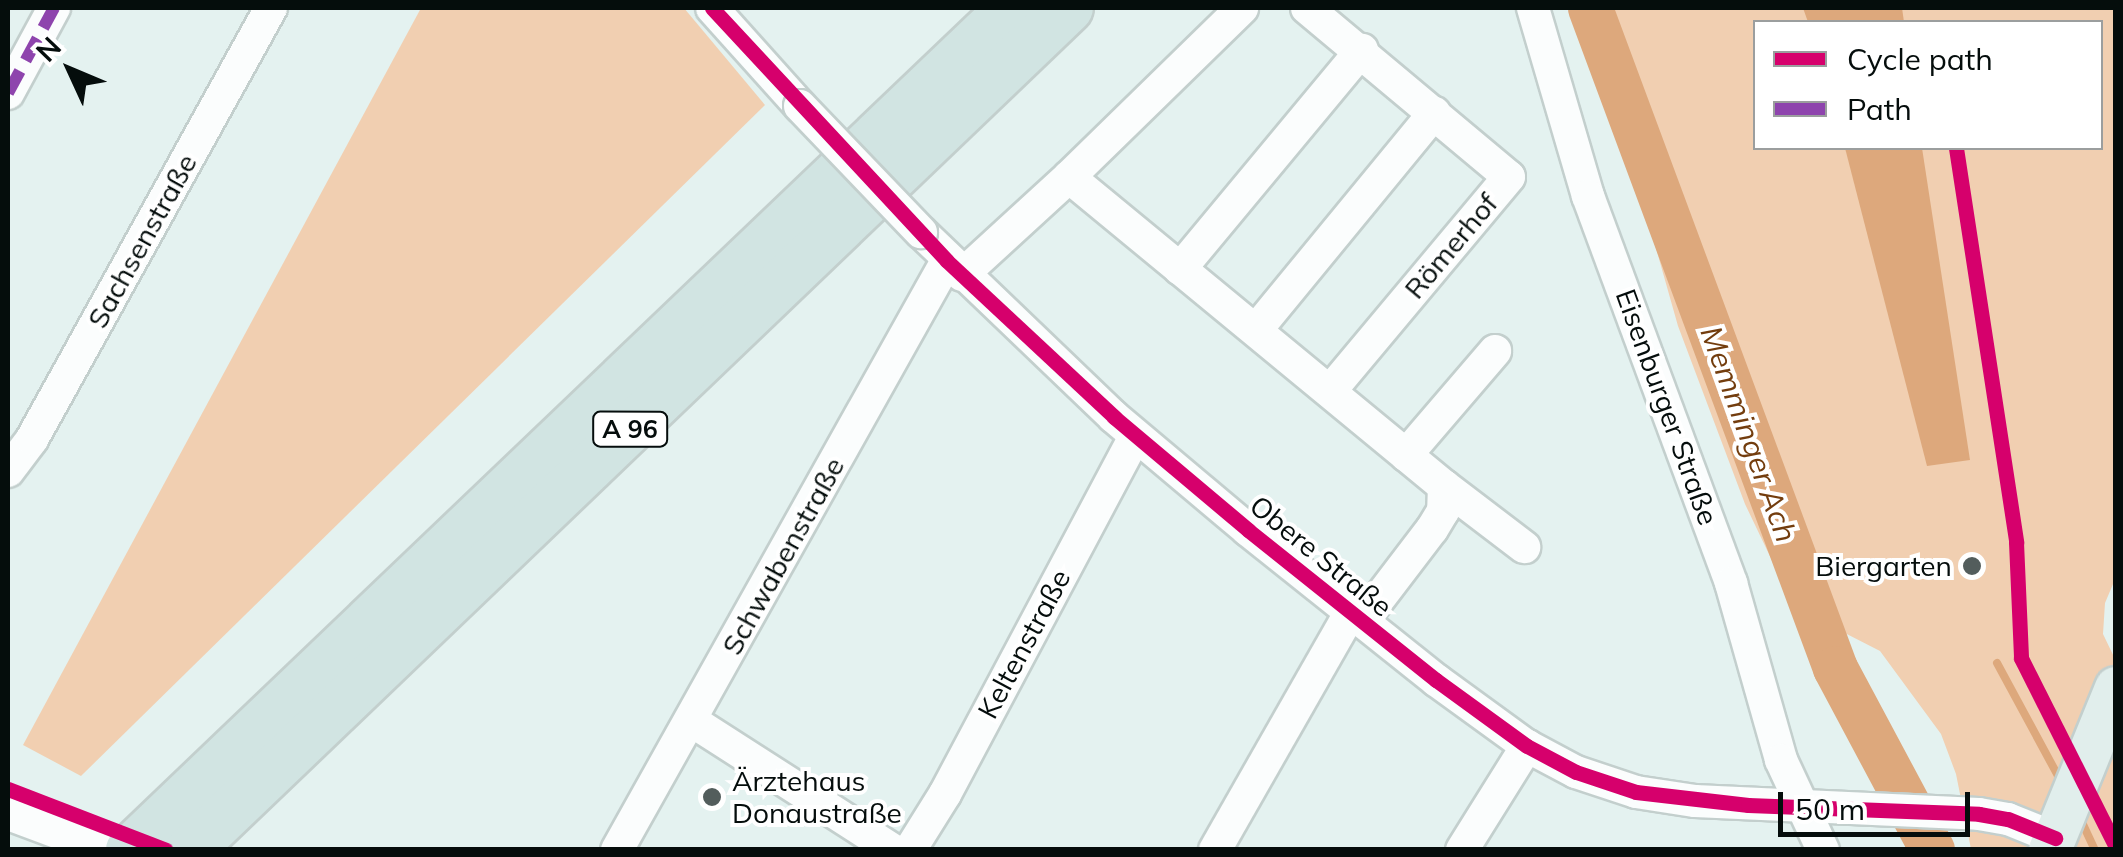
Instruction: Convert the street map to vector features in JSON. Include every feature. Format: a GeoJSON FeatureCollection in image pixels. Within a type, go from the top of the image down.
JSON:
{"type":"FeatureCollection","features":[{"type":"Feature","properties":{"kind":"highway","name":"A 96"},"geometry":{"type":"LineString","coordinates":[[130,850],[1011,8]]}},
{"type":"Feature","properties":{"kind":"highway","name":"A 96"},"geometry":{"type":"LineString","coordinates":[[190,850],[1069,8]]}},
{"type":"Feature","properties":{"kind":"main road"},"geometry":{"type":"LineString","coordinates":[[2057,834],[2116,688]]}},
{"type":"Feature","properties":{"kind":"street"},"geometry":{"type":"LineString","coordinates":[[8,92],[54,8]]}},
{"type":"Feature","properties":{"kind":"street","name":"Sachsenstraße"},"geometry":{"type":"LineString","coordinates":[[8,471],[32,438],[271,8]]}},
{"type":"Feature","properties":{"kind":"street"},"geometry":{"type":"LineString","coordinates":[[954,268],[1069,176],[1242,8]]}},
{"type":"Feature","properties":{"kind":"street","name":"Römerhof"},"geometry":{"type":"LineString","coordinates":[[1307,8],[1362,50],[1508,177],[1330,392]]}},
{"type":"Feature","properties":{"kind":"street","name":"Eisenburger Straße"},"geometry":{"type":"LineString","coordinates":[[1534,8],[1588,196],[1706,512],[1754,658],[1781,760],[1802,806]]}},
{"type":"Feature","properties":{"kind":"street","name":"Obere Straße"},"geometry":{"type":"LineString","coordinates":[[726,13],[800,106],[954,268],[1135,436],[1357,617],[1527,746],[1576,772],[1636,792],[1748,806],[1924,811],[2008,819],[2057,834]]}},
{"type":"Feature","properties":{"kind":"street"},"geometry":{"type":"LineString","coordinates":[[1180,269],[1362,50]]}},
{"type":"Feature","properties":{"kind":"street"},"geometry":{"type":"LineString","coordinates":[[1256,330],[1434,113]]}},
{"type":"Feature","properties":{"kind":"street"},"geometry":{"type":"LineString","coordinates":[[1069,176],[1444,486],[1524,547]]}},
{"type":"Feature","properties":{"kind":"street","name":"Schwabenstraße"},"geometry":{"type":"LineString","coordinates":[[616,850],[954,268]]}},
{"type":"Feature","properties":{"kind":"street"},"geometry":{"type":"LineString","coordinates":[[1406,455],[1495,351]]}},
{"type":"Feature","properties":{"kind":"street","name":"Keltenstraße"},"geometry":{"type":"LineString","coordinates":[[910,850],[945,794],[1135,436]]}},
{"type":"Feature","properties":{"kind":"street"},"geometry":{"type":"LineString","coordinates":[[1214,850],[1357,617],[1443,512],[1444,486]]}},
{"type":"Feature","properties":{"kind":"street"},"geometry":{"type":"LineString","coordinates":[[692,721],[893,850]]}},
{"type":"Feature","properties":{"kind":"street"},"geometry":{"type":"LineString","coordinates":[[1462,850],[1527,746]]}},
{"type":"Feature","properties":{"kind":"street"},"geometry":{"type":"LineString","coordinates":[[1802,806],[1823,850]]}},
{"type":"Feature","properties":{"kind":"street"},"geometry":{"type":"LineString","coordinates":[[8,814],[105,850]]}},
{"type":"Feature","properties":{"kind":"shaded area"},"geometry":{"type":"Polygon","coordinates":[[[421,8],[684,8],[765,105],[81,776],[23,745],[421,8]]]}},
{"type":"Feature","properties":{"kind":"shaded area"},"geometry":{"type":"Polygon","coordinates":[[[1588,8],[2115,8],[2116,577],[2105,603],[2103,634],[2115,659],[2115,849],[1971,849],[1956,774],[1941,734],[1880,651],[1835,628],[1787,592],[1745,504],[1678,326],[1588,8]]]}},
{"type":"Feature","properties":{"kind":"shaded area"},"geometry":{"type":"Polygon","coordinates":[[[1803,8],[1902,8],[1904,20],[1807,20],[1803,8]]]}},
{"type":"Feature","properties":{"kind":"shaded area"},"geometry":{"type":"Polygon","coordinates":[[[1846,150],[1922,150],[1970,460],[1927,466],[1846,150]]]}},
{"type":"Feature","properties":{"kind":"waterway","name":"Memminger Ach"},"geometry":{"type":"LineString","coordinates":[[1590,8],[1835,668],[1932,850]]}},
{"type":"Feature","properties":{"kind":"waterway"},"geometry":{"type":"LineString","coordinates":[[1997,663],[2062,783]]}},
{"type":"Feature","properties":{"kind":"waterway"},"geometry":{"type":"LineString","coordinates":[[2080,818],[2095,850]]}},
{"type":"Feature","properties":{"kind":"marked path"},"geometry":{"type":"LineString","coordinates":[[8,93],[54,8]]}},
{"type":"Feature","properties":{"kind":"cycle path"},"geometry":{"type":"LineString","coordinates":[[712,8],[947,261],[1114,417],[1436,680],[1527,746],[1576,772],[1636,792],[1748,805],[1979,814],[2008,819],[2055,838]]}},
{"type":"Feature","properties":{"kind":"cycle path"},"geometry":{"type":"LineString","coordinates":[[1956,150],[2016,542],[2021,658],[2116,847]]}},
{"type":"Feature","properties":{"kind":"cycle path"},"geometry":{"type":"LineString","coordinates":[[8,789],[166,850]]}},
{"type":"Feature","properties":{"kind":"place","name":"Biergarten"},"geometry":{"type":"Point","coordinates":[1972,566]}},
{"type":"Feature","properties":{"kind":"place","name":"Ärztehaus Donaustraße"},"geometry":{"type":"Point","coordinates":[712,797]}}]}
